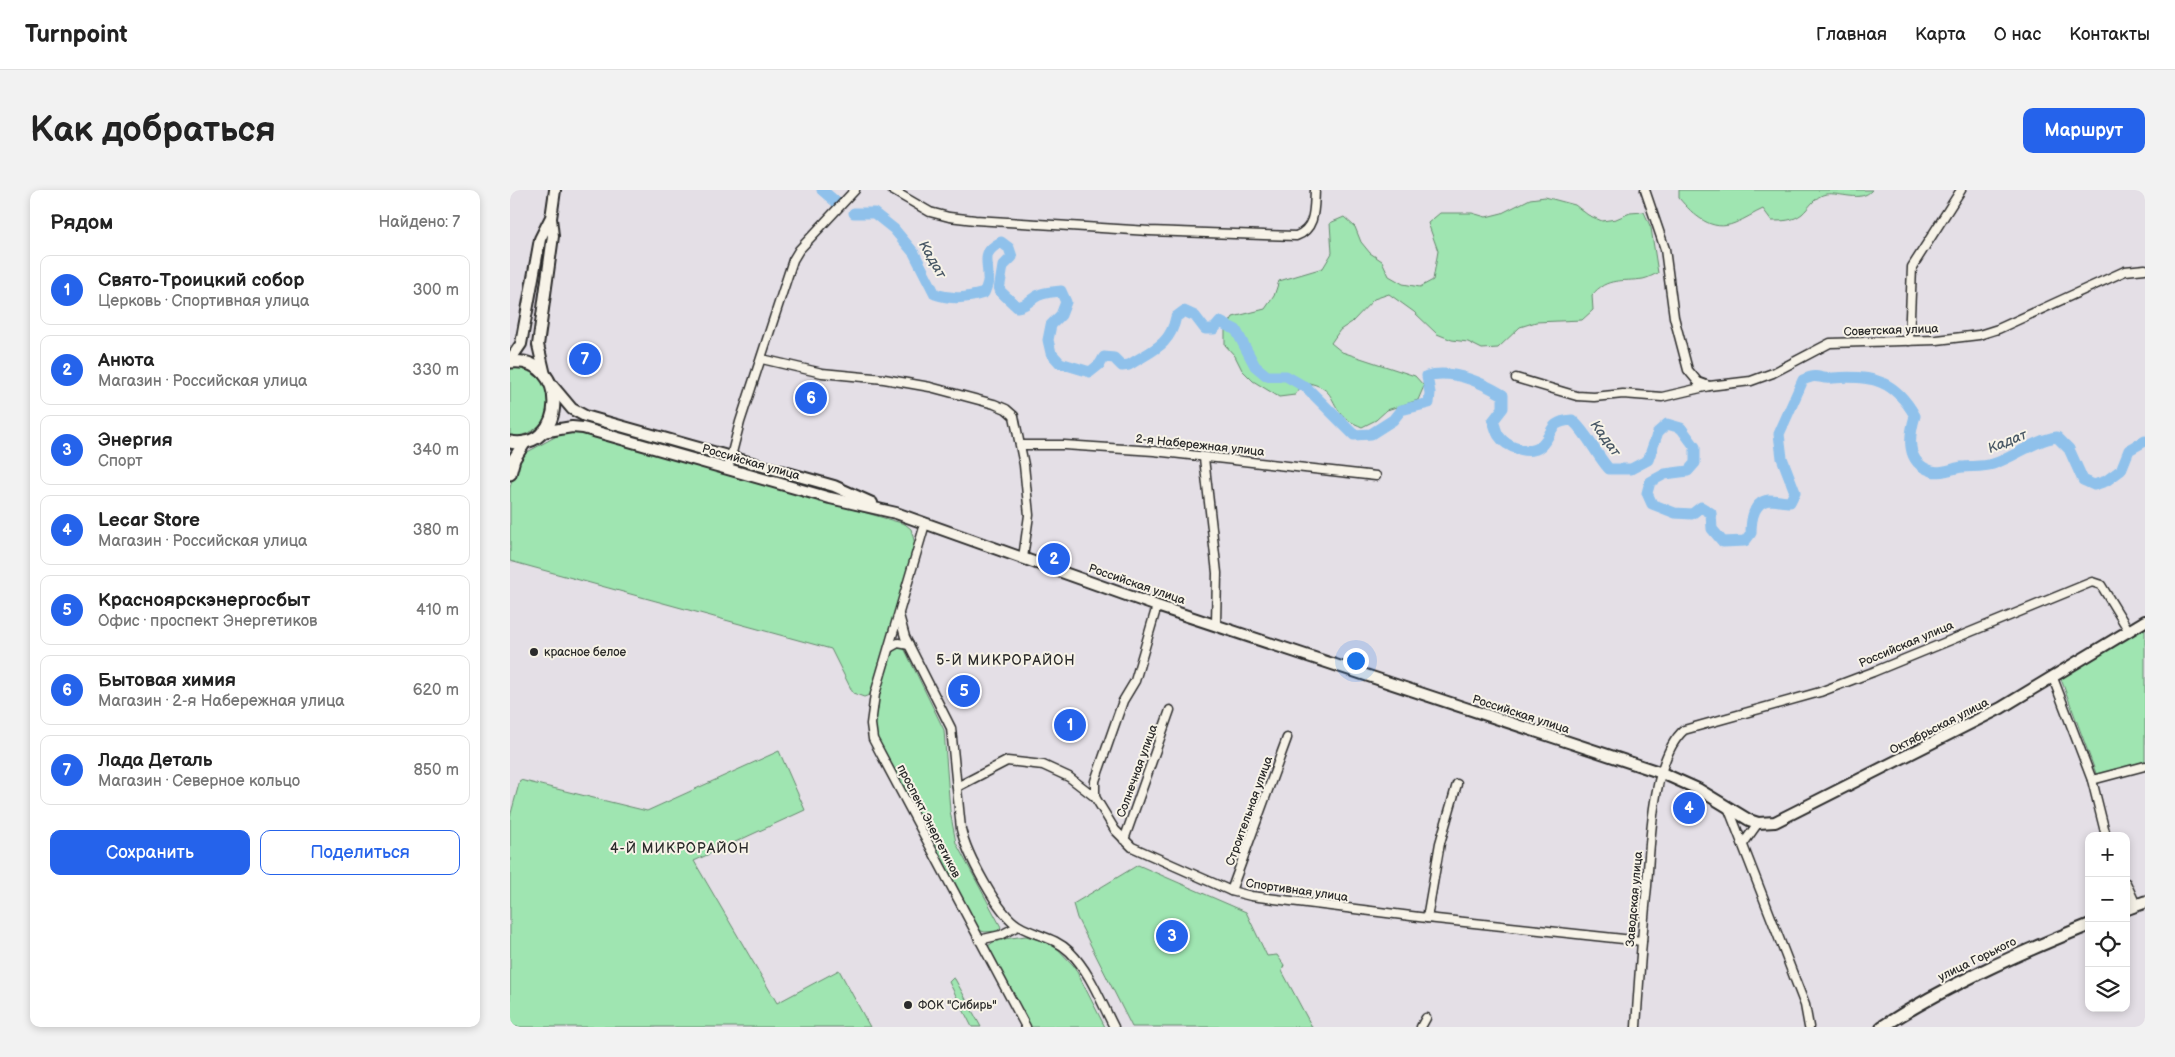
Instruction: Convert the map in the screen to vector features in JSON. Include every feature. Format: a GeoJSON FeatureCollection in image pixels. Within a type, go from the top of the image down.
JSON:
{"type":"FeatureCollection","features":[{"type":"Feature","properties":{"kind":"main road"},"geometry":{"type":"LineString","coordinates":[[510,361],[525,363],[536,368],[548,380],[555,405],[553,416],[542,432],[525,442],[514,459],[510,474]]}},
{"type":"Feature","properties":{"kind":"main road"},"geometry":{"type":"LineString","coordinates":[[510,442],[525,442]]}},
{"type":"Feature","properties":{"kind":"main road","name":"улица Горького"},"geometry":{"type":"LineString","coordinates":[[1882,1027],[1918,1004],[1973,975],[2085,927]]}},
{"type":"Feature","properties":{"kind":"street"},"geometry":{"type":"LineString","coordinates":[[555,190],[551,218],[552,236],[538,345],[548,380],[572,409],[585,416],[834,486],[896,513]]}},
{"type":"Feature","properties":{"kind":"street"},"geometry":{"type":"LineString","coordinates":[[728,468],[793,260],[799,250],[855,190]]}},
{"type":"Feature","properties":{"kind":"street"},"geometry":{"type":"LineString","coordinates":[[892,190],[930,212],[949,217],[975,220],[1149,231],[1296,236],[1304,233],[1313,218],[1314,190]]}},
{"type":"Feature","properties":{"kind":"street"},"geometry":{"type":"LineString","coordinates":[[1645,190],[1665,249],[1674,316],[1688,370],[1698,382],[1709,386]]}},
{"type":"Feature","properties":{"kind":"street"},"geometry":{"type":"LineString","coordinates":[[1909,341],[1912,266],[1961,190]]}},
{"type":"Feature","properties":{"kind":"street"},"geometry":{"type":"LineString","coordinates":[[510,361],[521,344],[540,239],[551,218]]}},
{"type":"Feature","properties":{"kind":"street","name":"Советская улица"},"geometry":{"type":"LineString","coordinates":[[1516,378],[1577,396],[1594,397],[1623,394],[1662,397],[1709,386],[1736,384],[1762,378],[1830,343],[1909,341],[1979,335],[1998,329],[2125,271],[2145,269]]}},
{"type":"Feature","properties":{"kind":"street"},"geometry":{"type":"LineString","coordinates":[[762,359],[822,374],[884,379],[930,387],[1006,409],[1014,416],[1021,445],[1029,515],[1023,558]]}},
{"type":"Feature","properties":{"kind":"street","name":"Российская улица"},"geometry":{"type":"LineString","coordinates":[[542,432],[572,426],[583,428],[830,498],[896,513],[1158,606],[1662,773],[1698,789],[1758,823]]}},
{"type":"Feature","properties":{"kind":"street","name":"2-я Набережная улица"},"geometry":{"type":"LineString","coordinates":[[1021,445],[1107,447],[1298,466],[1335,473],[1376,476]]}},
{"type":"Feature","properties":{"kind":"street"},"geometry":{"type":"LineString","coordinates":[[1204,458],[1217,573],[1216,624]]}},
{"type":"Feature","properties":{"kind":"street","name":"проспект Энергетиков"},"geometry":{"type":"LineString","coordinates":[[925,524],[872,711],[873,739],[1026,1027]]}},
{"type":"Feature","properties":{"kind":"street","name":"Российская улица"},"geometry":{"type":"LineString","coordinates":[[1662,773],[1673,741],[1678,734],[1689,726],[1820,692],[1881,669],[2092,582],[2101,585],[2129,631]]}},
{"type":"Feature","properties":{"kind":"street"},"geometry":{"type":"LineString","coordinates":[[1095,797],[1095,781],[1123,701],[1135,680],[1158,606]]}},
{"type":"Feature","properties":{"kind":"street","name":"проспект Энергетиков"},"geometry":{"type":"LineString","coordinates":[[899,615],[909,645],[951,728],[963,840],[992,896],[1003,912],[1018,926],[1055,940],[1068,950],[1083,966],[1114,1027]]}},
{"type":"Feature","properties":{"kind":"street","name":"Октябрьская улица"},"geometry":{"type":"LineString","coordinates":[[1758,823],[1775,822],[2001,708],[2145,621]]}},
{"type":"Feature","properties":{"kind":"street"},"geometry":{"type":"LineString","coordinates":[[889,648],[898,643],[909,645]]}},
{"type":"Feature","properties":{"kind":"street"},"geometry":{"type":"LineString","coordinates":[[2053,678],[2092,780],[2105,832]]}},
{"type":"Feature","properties":{"kind":"street","name":"Солнечная улица"},"geometry":{"type":"LineString","coordinates":[[1124,840],[1170,710]]}},
{"type":"Feature","properties":{"kind":"street","name":"Строительная улица"},"geometry":{"type":"LineString","coordinates":[[1231,891],[1287,738]]}},
{"type":"Feature","properties":{"kind":"street"},"geometry":{"type":"LineString","coordinates":[[957,787],[1006,761],[1043,765],[1069,777],[1095,797]]}},
{"type":"Feature","properties":{"kind":"street"},"geometry":{"type":"LineString","coordinates":[[2092,780],[2145,766]]}},
{"type":"Feature","properties":{"kind":"street","name":"Заводская улица"},"geometry":{"type":"LineString","coordinates":[[1636,1027],[1653,816],[1662,773]]}},
{"type":"Feature","properties":{"kind":"street"},"geometry":{"type":"LineString","coordinates":[[1427,918],[1440,843],[1457,784]]}},
{"type":"Feature","properties":{"kind":"street","name":"Спортивная улица"},"geometry":{"type":"LineString","coordinates":[[1095,797],[1115,830],[1124,840],[1140,852],[1231,891],[1252,896],[1427,918],[1642,941]]}},
{"type":"Feature","properties":{"kind":"street"},"geometry":{"type":"LineString","coordinates":[[1728,807],[1805,1005],[1809,1027]]}},
{"type":"Feature","properties":{"kind":"street"},"geometry":{"type":"LineString","coordinates":[[1743,844],[1758,823]]}},
{"type":"Feature","properties":{"kind":"street"},"geometry":{"type":"LineString","coordinates":[[2130,892],[2136,905]]}},
{"type":"Feature","properties":{"kind":"street"},"geometry":{"type":"LineString","coordinates":[[979,940],[1001,934],[1018,926]]}},
{"type":"Feature","properties":{"kind":"street"},"geometry":{"type":"LineString","coordinates":[[1421,1027],[1426,1018]]}},
{"type":"Feature","properties":{"kind":"green space"},"geometry":{"type":"Polygon","coordinates":[[[1679,190],[1872,190],[1862,196],[1822,195],[1802,214],[1784,221],[1772,221],[1763,209],[1735,223],[1719,226],[1704,221],[1690,210],[1679,198],[1679,190]]]}},
{"type":"Feature","properties":{"kind":"green space"},"geometry":{"type":"Polygon","coordinates":[[[1545,197],[1575,205],[1588,215],[1602,221],[1616,219],[1630,213],[1644,212],[1651,228],[1658,273],[1643,279],[1615,281],[1603,285],[1592,295],[1593,310],[1582,320],[1536,322],[1520,327],[1498,348],[1482,349],[1468,342],[1452,340],[1437,334],[1414,312],[1389,294],[1374,299],[1352,322],[1340,330],[1331,343],[1342,352],[1415,376],[1424,386],[1418,400],[1387,410],[1376,420],[1362,427],[1348,420],[1337,408],[1328,392],[1315,385],[1304,382],[1295,395],[1279,397],[1253,381],[1242,370],[1235,356],[1225,345],[1225,330],[1233,317],[1265,309],[1274,296],[1279,281],[1323,268],[1332,253],[1330,223],[1344,217],[1355,227],[1361,242],[1370,253],[1382,261],[1389,276],[1403,284],[1420,287],[1433,280],[1438,251],[1428,223],[1440,213],[1472,213],[1486,217],[1502,213],[1530,199],[1545,197]]]}},
{"type":"Feature","properties":{"kind":"green space"},"geometry":{"type":"Polygon","coordinates":[[[515,367],[531,373],[541,381],[547,393],[549,405],[546,416],[538,426],[526,434],[510,437],[510,368],[515,367]]]}},
{"type":"Feature","properties":{"kind":"green space"},"geometry":{"type":"Polygon","coordinates":[[[579,431],[905,524],[911,529],[915,544],[872,694],[864,697],[853,693],[831,649],[510,561],[510,488],[516,462],[522,455],[564,432],[579,431]]]}},
{"type":"Feature","properties":{"kind":"green space"},"geometry":{"type":"Polygon","coordinates":[[[2145,625],[2145,761],[2097,776],[2061,679],[2145,625]]]}},
{"type":"Feature","properties":{"kind":"green space"},"geometry":{"type":"Polygon","coordinates":[[[898,647],[904,648],[944,730],[950,811],[956,843],[1001,927],[997,931],[985,932],[978,930],[876,738],[875,715],[884,672],[891,650],[898,647]]]}},
{"type":"Feature","properties":{"kind":"green space"},"geometry":{"type":"Polygon","coordinates":[[[779,751],[805,810],[694,861],[777,1003],[839,970],[870,1027],[510,1027],[510,817],[520,780],[647,811],[779,751]]]}},
{"type":"Feature","properties":{"kind":"green space"},"geometry":{"type":"Polygon","coordinates":[[[1138,865],[1246,912],[1267,956],[1277,955],[1284,965],[1282,971],[1312,1027],[1132,1027],[1077,918],[1073,904],[1138,865]]]}},
{"type":"Feature","properties":{"kind":"green space"},"geometry":{"type":"Polygon","coordinates":[[[1026,936],[1054,945],[1074,966],[1105,1027],[1031,1027],[988,946],[996,940],[1026,936]]]}},
{"type":"Feature","properties":{"kind":"green space"},"geometry":{"type":"Polygon","coordinates":[[[953,978],[981,1027],[972,1027],[949,982],[953,978]]]}},
{"type":"Feature","properties":{"kind":"waterway","name":"Кадат"},"geometry":{"type":"LineString","coordinates":[[822,190],[836,202]]}},
{"type":"Feature","properties":{"kind":"waterway","name":"Кадат"},"geometry":{"type":"LineString","coordinates":[[854,213],[874,213],[894,229],[914,253],[935,294],[942,296],[960,298],[984,293],[988,281],[987,256],[991,249],[1001,242],[1009,248],[1012,257],[1003,266],[999,290],[1017,307],[1024,305],[1037,296],[1061,291],[1066,302],[1061,315],[1051,325],[1048,340],[1051,353],[1060,363],[1090,372],[1100,364],[1104,357],[1114,358],[1122,366],[1129,365],[1152,351],[1165,341],[1176,317],[1184,311],[1195,316],[1205,329],[1214,329],[1220,322],[1236,330],[1255,366],[1267,376],[1286,376],[1307,388],[1354,435],[1371,434],[1393,420],[1401,410],[1429,403],[1430,393],[1427,376],[1437,374],[1446,374],[1476,381],[1503,395],[1503,408],[1493,421],[1497,433],[1502,440],[1518,449],[1536,449],[1545,441],[1555,425],[1572,420],[1583,431],[1609,469],[1631,469],[1648,460],[1658,432],[1667,424],[1681,428],[1695,447],[1695,463],[1688,471],[1665,474],[1650,482],[1647,493],[1652,504],[1675,513],[1692,514],[1701,507],[1711,513],[1712,529],[1723,542],[1745,541],[1751,533],[1754,512],[1759,504],[1764,501],[1790,502],[1795,492],[1782,458],[1779,434],[1803,380],[1816,376],[1871,379],[1891,387],[1899,394],[1915,416],[1911,432],[1913,455],[1923,467],[1935,472],[1993,464],[2032,445],[2057,437],[2069,449],[2083,480],[2094,485],[2106,481],[2121,470],[2129,450],[2145,441]]}},
{"type":"Feature","properties":{"kind":"place","name":"Лада Деталь"},"geometry":{"type":"Point","coordinates":[585,359]}},
{"type":"Feature","properties":{"kind":"place","name":"Бытовая химия"},"geometry":{"type":"Point","coordinates":[811,398]}},
{"type":"Feature","properties":{"kind":"place","name":"Анюта"},"geometry":{"type":"Point","coordinates":[1054,559]}},
{"type":"Feature","properties":{"kind":"place","name":"красное белое"},"geometry":{"type":"Point","coordinates":[534,652]}},
{"type":"Feature","properties":{"kind":"place","name":"Красноярскэнергосбыт"},"geometry":{"type":"Point","coordinates":[964,691]}},
{"type":"Feature","properties":{"kind":"place","name":"Свято-Троицкий собор"},"geometry":{"type":"Point","coordinates":[1070,725]}},
{"type":"Feature","properties":{"kind":"place","name":"Lecar Store"},"geometry":{"type":"Point","coordinates":[1689,808]}},
{"type":"Feature","properties":{"kind":"place","name":"Энергия"},"geometry":{"type":"Point","coordinates":[1172,936]}},
{"type":"Feature","properties":{"kind":"place","name":"ФОК \"Сибирь\""},"geometry":{"type":"Point","coordinates":[908,1005]}},
{"type":"Feature","properties":{"kind":"district","name":"5-Й МИКРОРАЙОН"},"geometry":{"type":"Point","coordinates":[1006,660]}},
{"type":"Feature","properties":{"kind":"district","name":"4-Й МИКРОРАЙОН"},"geometry":{"type":"Point","coordinates":[680,848]}}]}
